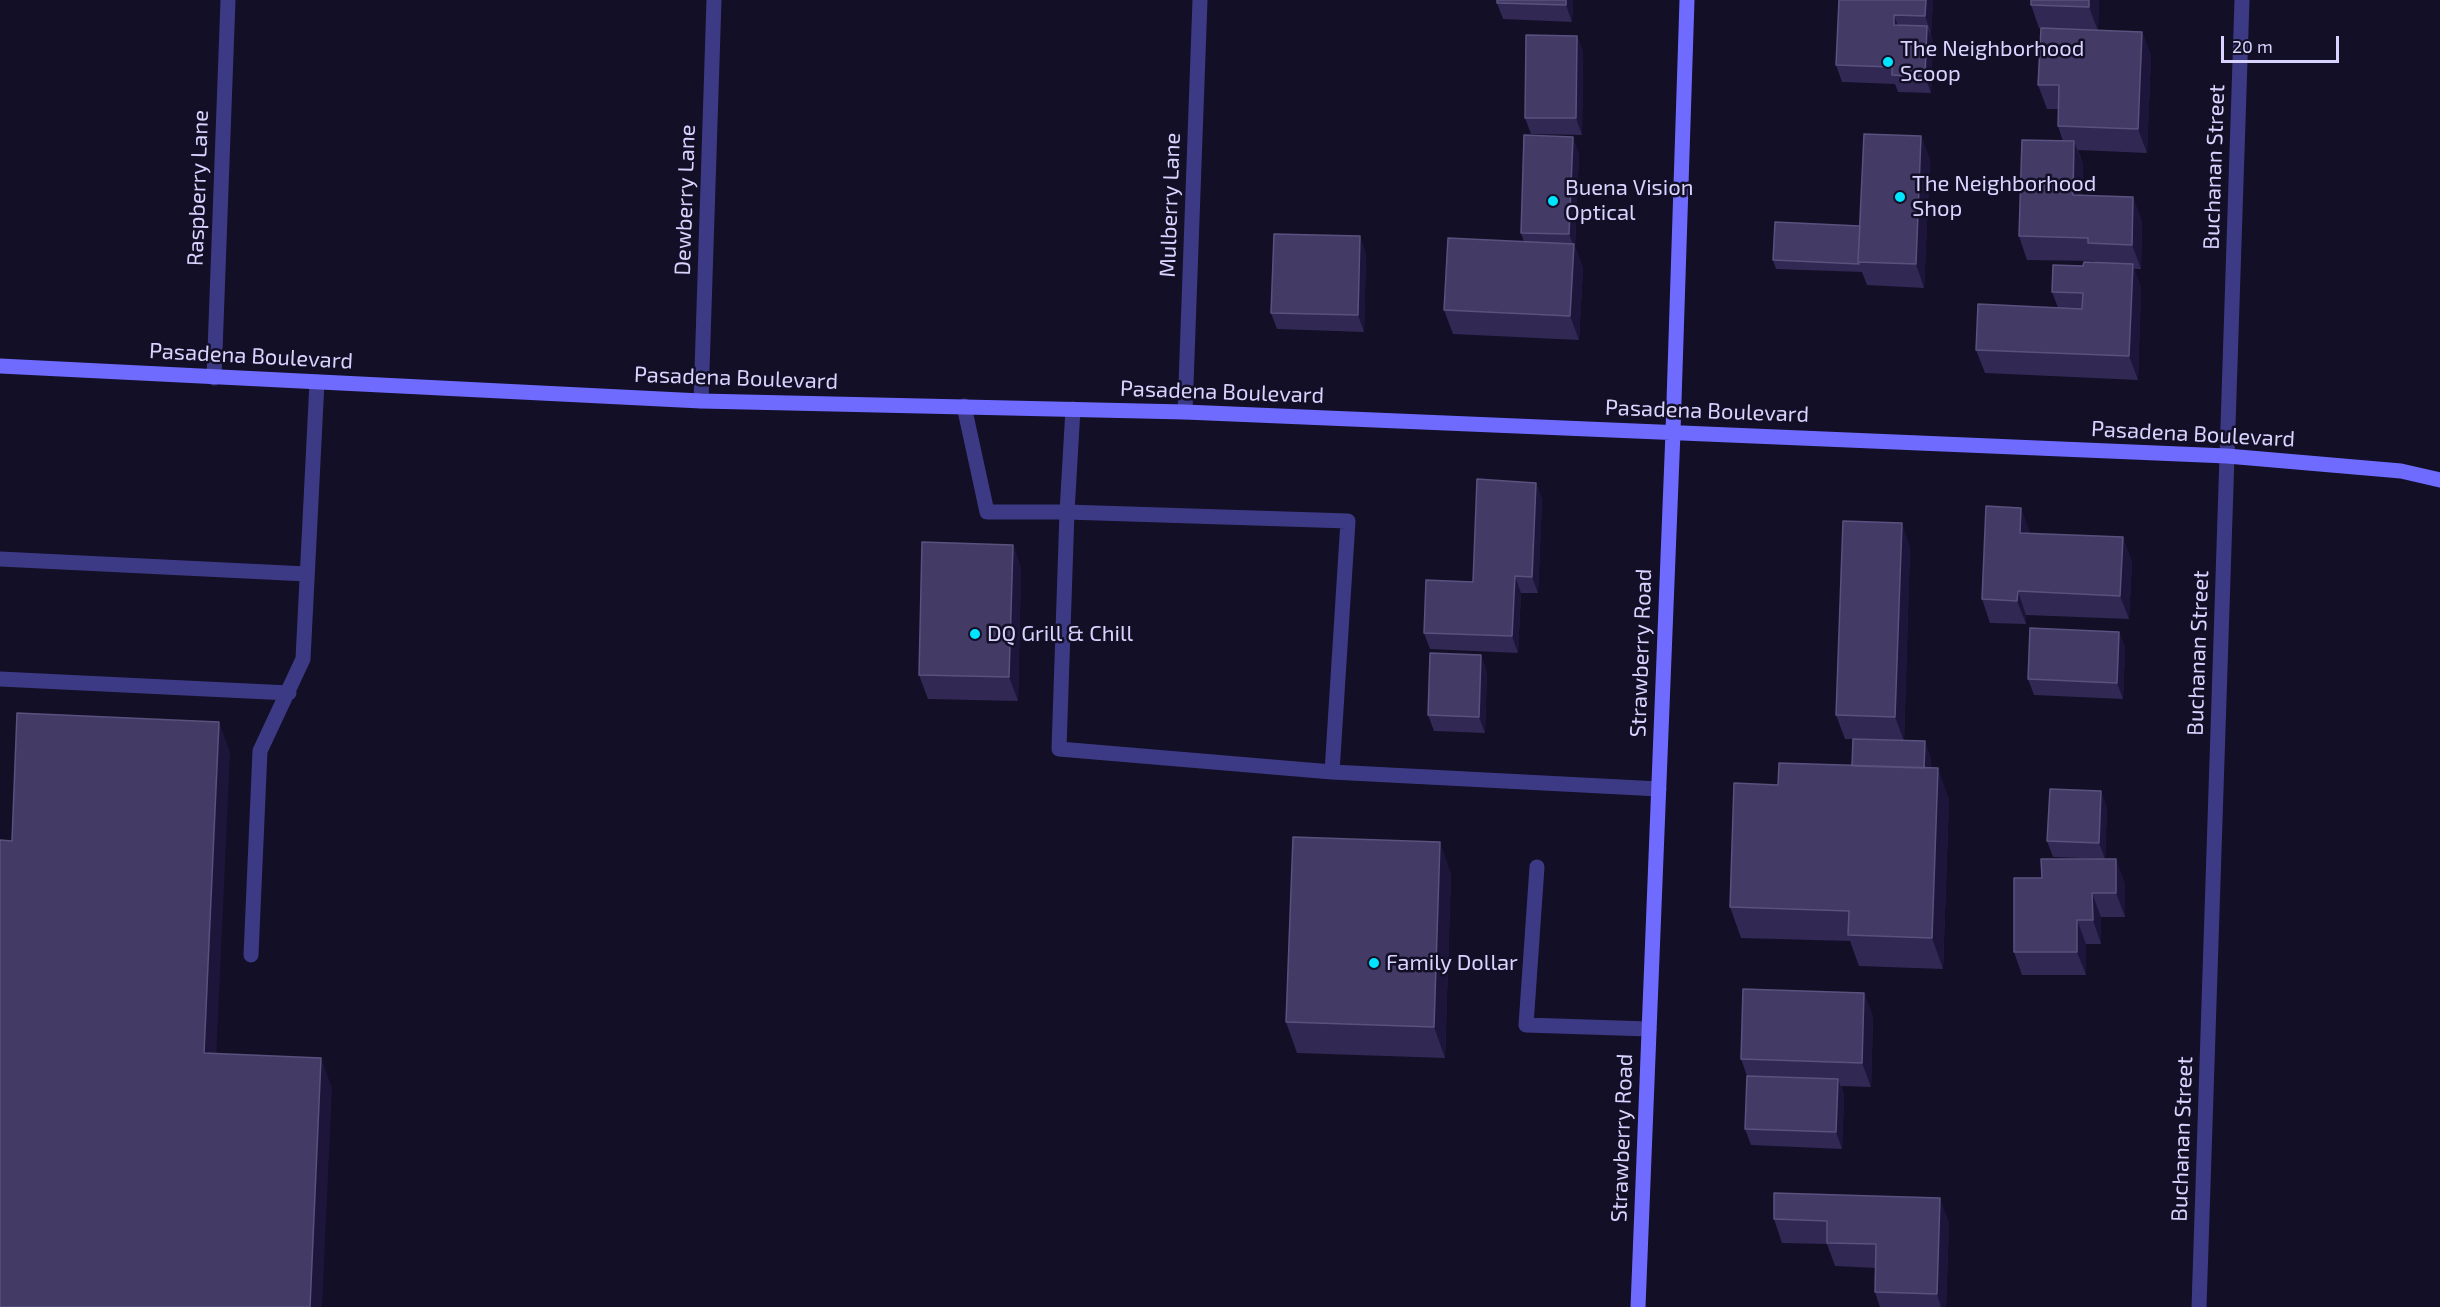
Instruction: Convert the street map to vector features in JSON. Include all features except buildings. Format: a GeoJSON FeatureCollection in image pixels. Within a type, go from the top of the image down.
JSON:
{"type":"FeatureCollection","features":[{"type":"Feature","properties":{"kind":"main road","name":"Strawberry Road"},"geometry":{"type":"LineString","coordinates":[[1638,1307],[1673,432],[1687,0]]}},
{"type":"Feature","properties":{"kind":"main road","name":"Pasadena Boulevard"},"geometry":{"type":"LineString","coordinates":[[0,366],[701,401],[1185,412],[2227,456],[2401,471],[2440,480]]}},
{"type":"Feature","properties":{"kind":"street","name":"Raspberry Lane"},"geometry":{"type":"LineString","coordinates":[[214,378],[228,0]]}},
{"type":"Feature","properties":{"kind":"street","name":"Dewberry Lane"},"geometry":{"type":"LineString","coordinates":[[701,401],[714,0]]}},
{"type":"Feature","properties":{"kind":"street","name":"Mulberry Lane"},"geometry":{"type":"LineString","coordinates":[[1185,412],[1200,0]]}},
{"type":"Feature","properties":{"kind":"street","name":"Buchanan Street"},"geometry":{"type":"LineString","coordinates":[[2199,1307],[2242,0]]}},
{"type":"Feature","properties":{"kind":"street"},"geometry":{"type":"LineString","coordinates":[[251,955],[260,751],[303,659],[317,382]]}},
{"type":"Feature","properties":{"kind":"street"},"geometry":{"type":"LineString","coordinates":[[964,406],[987,512],[1067,512],[1348,521],[1332,772]]}},
{"type":"Feature","properties":{"kind":"street"},"geometry":{"type":"LineString","coordinates":[[1073,409],[1059,749],[1332,772],[1659,789]]}},
{"type":"Feature","properties":{"kind":"street"},"geometry":{"type":"LineString","coordinates":[[0,559],[307,574]]}},
{"type":"Feature","properties":{"kind":"street"},"geometry":{"type":"LineString","coordinates":[[0,680],[289,693]]}},
{"type":"Feature","properties":{"kind":"street"},"geometry":{"type":"LineString","coordinates":[[1537,867],[1526,1025],[1649,1029]]}},
{"type":"Feature","properties":{"kind":"place","name":"The Neighborhood Scoop"},"geometry":{"type":"Point","coordinates":[1888,62]}},
{"type":"Feature","properties":{"kind":"place","name":"The Neighborhood Shop"},"geometry":{"type":"Point","coordinates":[1900,197]}},
{"type":"Feature","properties":{"kind":"place","name":"Buena Vision Optical"},"geometry":{"type":"Point","coordinates":[1553,201]}},
{"type":"Feature","properties":{"kind":"place","name":"DQ Grill & Chill"},"geometry":{"type":"Point","coordinates":[975,634]}},
{"type":"Feature","properties":{"kind":"place","name":"Family Dollar"},"geometry":{"type":"Point","coordinates":[1374,963]}}]}
